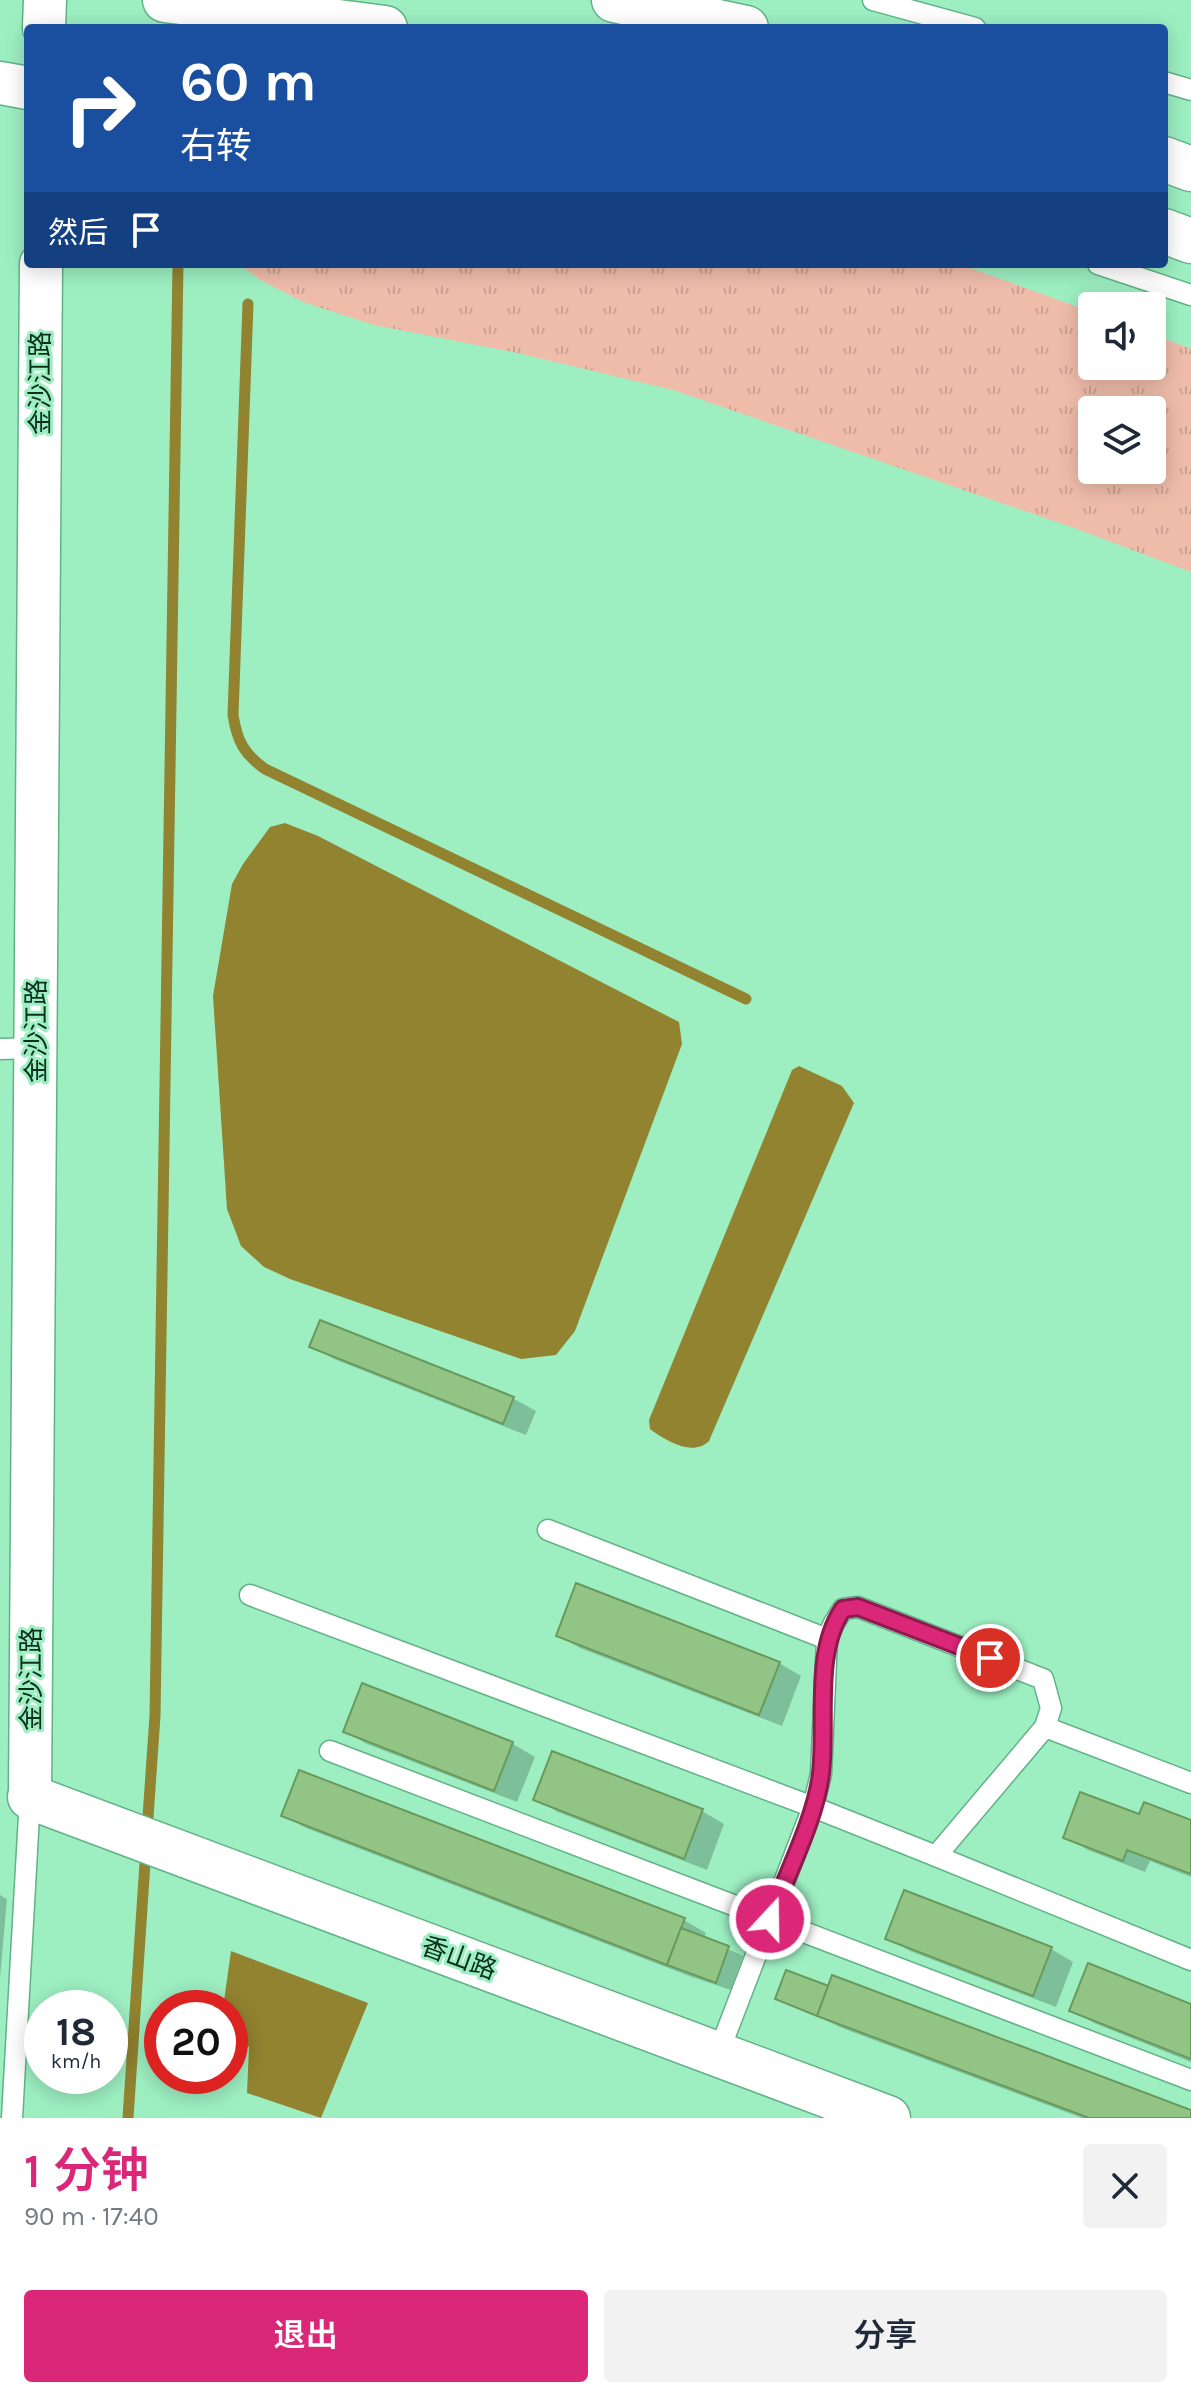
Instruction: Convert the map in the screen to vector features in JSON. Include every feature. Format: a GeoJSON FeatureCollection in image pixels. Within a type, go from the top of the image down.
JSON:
{"type":"FeatureCollection","features":[{"type":"Feature","properties":{"kind":"street"},"geometry":{"type":"LineString","coordinates":[[44,24],[45,0]]}},
{"type":"Feature","properties":{"kind":"street"},"geometry":{"type":"LineString","coordinates":[[165,0],[354,24]]}},
{"type":"Feature","properties":{"kind":"street"},"geometry":{"type":"LineString","coordinates":[[614,0],[727,24]]}},
{"type":"Feature","properties":{"kind":"street"},"geometry":{"type":"LineString","coordinates":[[0,83],[24,87]]}},
{"type":"Feature","properties":{"kind":"street"},"geometry":{"type":"LineString","coordinates":[[1168,160],[1191,169]]}},
{"type":"Feature","properties":{"kind":"street"},"geometry":{"type":"LineString","coordinates":[[1168,232],[1191,241]]}},
{"type":"Feature","properties":{"kind":"street","name":"金沙江路"},"geometry":{"type":"LineString","coordinates":[[30,1797],[18,1048],[41,268]]}},
{"type":"Feature","properties":{"kind":"street","name":"香山路"},"geometry":{"type":"LineString","coordinates":[[30,1797],[888,2118]]}},
{"type":"Feature","properties":{"kind":"lane"},"geometry":{"type":"LineString","coordinates":[[873,0],[960,24]]}},
{"type":"Feature","properties":{"kind":"lane"},"geometry":{"type":"LineString","coordinates":[[214,6],[264,24]]}},
{"type":"Feature","properties":{"kind":"lane"},"geometry":{"type":"LineString","coordinates":[[1168,83],[1191,90]]}},
{"type":"Feature","properties":{"kind":"lane"},"geometry":{"type":"LineString","coordinates":[[1110,268],[1191,295]]}},
{"type":"Feature","properties":{"kind":"lane"},"geometry":{"type":"LineString","coordinates":[[548,1530],[827,1639]]}},
{"type":"Feature","properties":{"kind":"lane"},"geometry":{"type":"LineString","coordinates":[[250,1595],[813,1807],[1191,1960]]}},
{"type":"Feature","properties":{"kind":"lane"},"geometry":{"type":"LineString","coordinates":[[718,2054],[813,1807],[821,1774],[827,1639],[843,1609],[858,1607],[1043,1679],[1051,1708],[1045,1727],[936,1856]]}},
{"type":"Feature","properties":{"kind":"lane"},"geometry":{"type":"LineString","coordinates":[[1045,1727],[1191,1783]]}},
{"type":"Feature","properties":{"kind":"lane"},"geometry":{"type":"LineString","coordinates":[[330,1751],[1191,2080]]}},
{"type":"Feature","properties":{"kind":"lane"},"geometry":{"type":"LineString","coordinates":[[12,2118],[30,1797]]}},
{"type":"Feature","properties":{"kind":"green space"},"geometry":{"type":"Polygon","coordinates":[[[244,268],[970,268],[1078,307],[1078,380],[1166,380],[1166,339],[1191,349],[1191,572],[1074,528],[673,390],[513,352],[374,325],[303,302],[244,268]]]}},
{"type":"Feature","properties":{"kind":"shaded area"},"geometry":{"type":"Polygon","coordinates":[[[285,823],[318,836],[679,1022],[682,1044],[575,1331],[556,1355],[521,1359],[290,1279],[264,1267],[241,1246],[227,1209],[213,996],[232,884],[270,827],[285,823]]]}},
{"type":"Feature","properties":{"kind":"shaded area"},"geometry":{"type":"Polygon","coordinates":[[[799,1066],[842,1086],[854,1103],[709,1441],[695,1448],[680,1446],[650,1429],[649,1420],[792,1070],[799,1066]]]}},
{"type":"Feature","properties":{"kind":"shaded area"},"geometry":{"type":"Polygon","coordinates":[[[231,1951],[368,2003],[321,2118],[248,2093],[248,1990],[226,1990],[231,1951]]]}},
{"type":"Feature","properties":{"kind":"building"},"geometry":{"type":"Polygon","coordinates":[[[320,1320],[514,1397],[503,1424],[309,1347],[320,1320]]]}},
{"type":"Feature","properties":{"kind":"building"},"geometry":{"type":"Polygon","coordinates":[[[576,1583],[780,1662],[759,1715],[556,1636],[576,1583]]]}},
{"type":"Feature","properties":{"kind":"building"},"geometry":{"type":"Polygon","coordinates":[[[362,1683],[513,1742],[494,1791],[343,1732],[362,1683]]]}},
{"type":"Feature","properties":{"kind":"building"},"geometry":{"type":"Polygon","coordinates":[[[552,1751],[703,1809],[684,1859],[533,1800],[552,1751]]]}},
{"type":"Feature","properties":{"kind":"building"},"geometry":{"type":"Polygon","coordinates":[[[299,1770],[685,1918],[667,1965],[281,1816],[299,1770]]]}},
{"type":"Feature","properties":{"kind":"building"},"geometry":{"type":"Polygon","coordinates":[[[1080,1792],[1139,1814],[1144,1802],[1191,1820],[1191,1874],[1127,1850],[1123,1861],[1063,1838],[1080,1792]]]}},
{"type":"Feature","properties":{"kind":"building"},"geometry":{"type":"Polygon","coordinates":[[[904,1890],[1052,1947],[1033,1996],[885,1939],[904,1890]]]}},
{"type":"Feature","properties":{"kind":"building"},"geometry":{"type":"Polygon","coordinates":[[[681,1928],[729,1946],[716,1983],[667,1965],[681,1928]]]}},
{"type":"Feature","properties":{"kind":"building"},"geometry":{"type":"Polygon","coordinates":[[[1088,1963],[1191,2004],[1191,2059],[1069,2011],[1088,1963]]]}},
{"type":"Feature","properties":{"kind":"building"},"geometry":{"type":"Polygon","coordinates":[[[786,1970],[829,1986],[817,2016],[775,1999],[786,1970]]]}},
{"type":"Feature","properties":{"kind":"building"},"geometry":{"type":"Polygon","coordinates":[[[832,1975],[1191,2110],[1191,2118],[1089,2118],[817,2016],[832,1975]]]}},
{"type":"Feature","properties":{"kind":"waterway"},"geometry":{"type":"LineString","coordinates":[[147,1831],[155,1716],[178,268]]}},
{"type":"Feature","properties":{"kind":"waterway"},"geometry":{"type":"LineString","coordinates":[[248,304],[233,715],[239,740],[247,752],[265,769],[746,999]]}},
{"type":"Feature","properties":{"kind":"waterway"},"geometry":{"type":"LineString","coordinates":[[128,2118],[146,1848]]}},
{"type":"Feature","properties":{"kind":"route"},"geometry":{"type":"LineString","coordinates":[[770,1919],[813,1807],[821,1774],[827,1639],[843,1609],[858,1607],[990,1658]]}}]}
